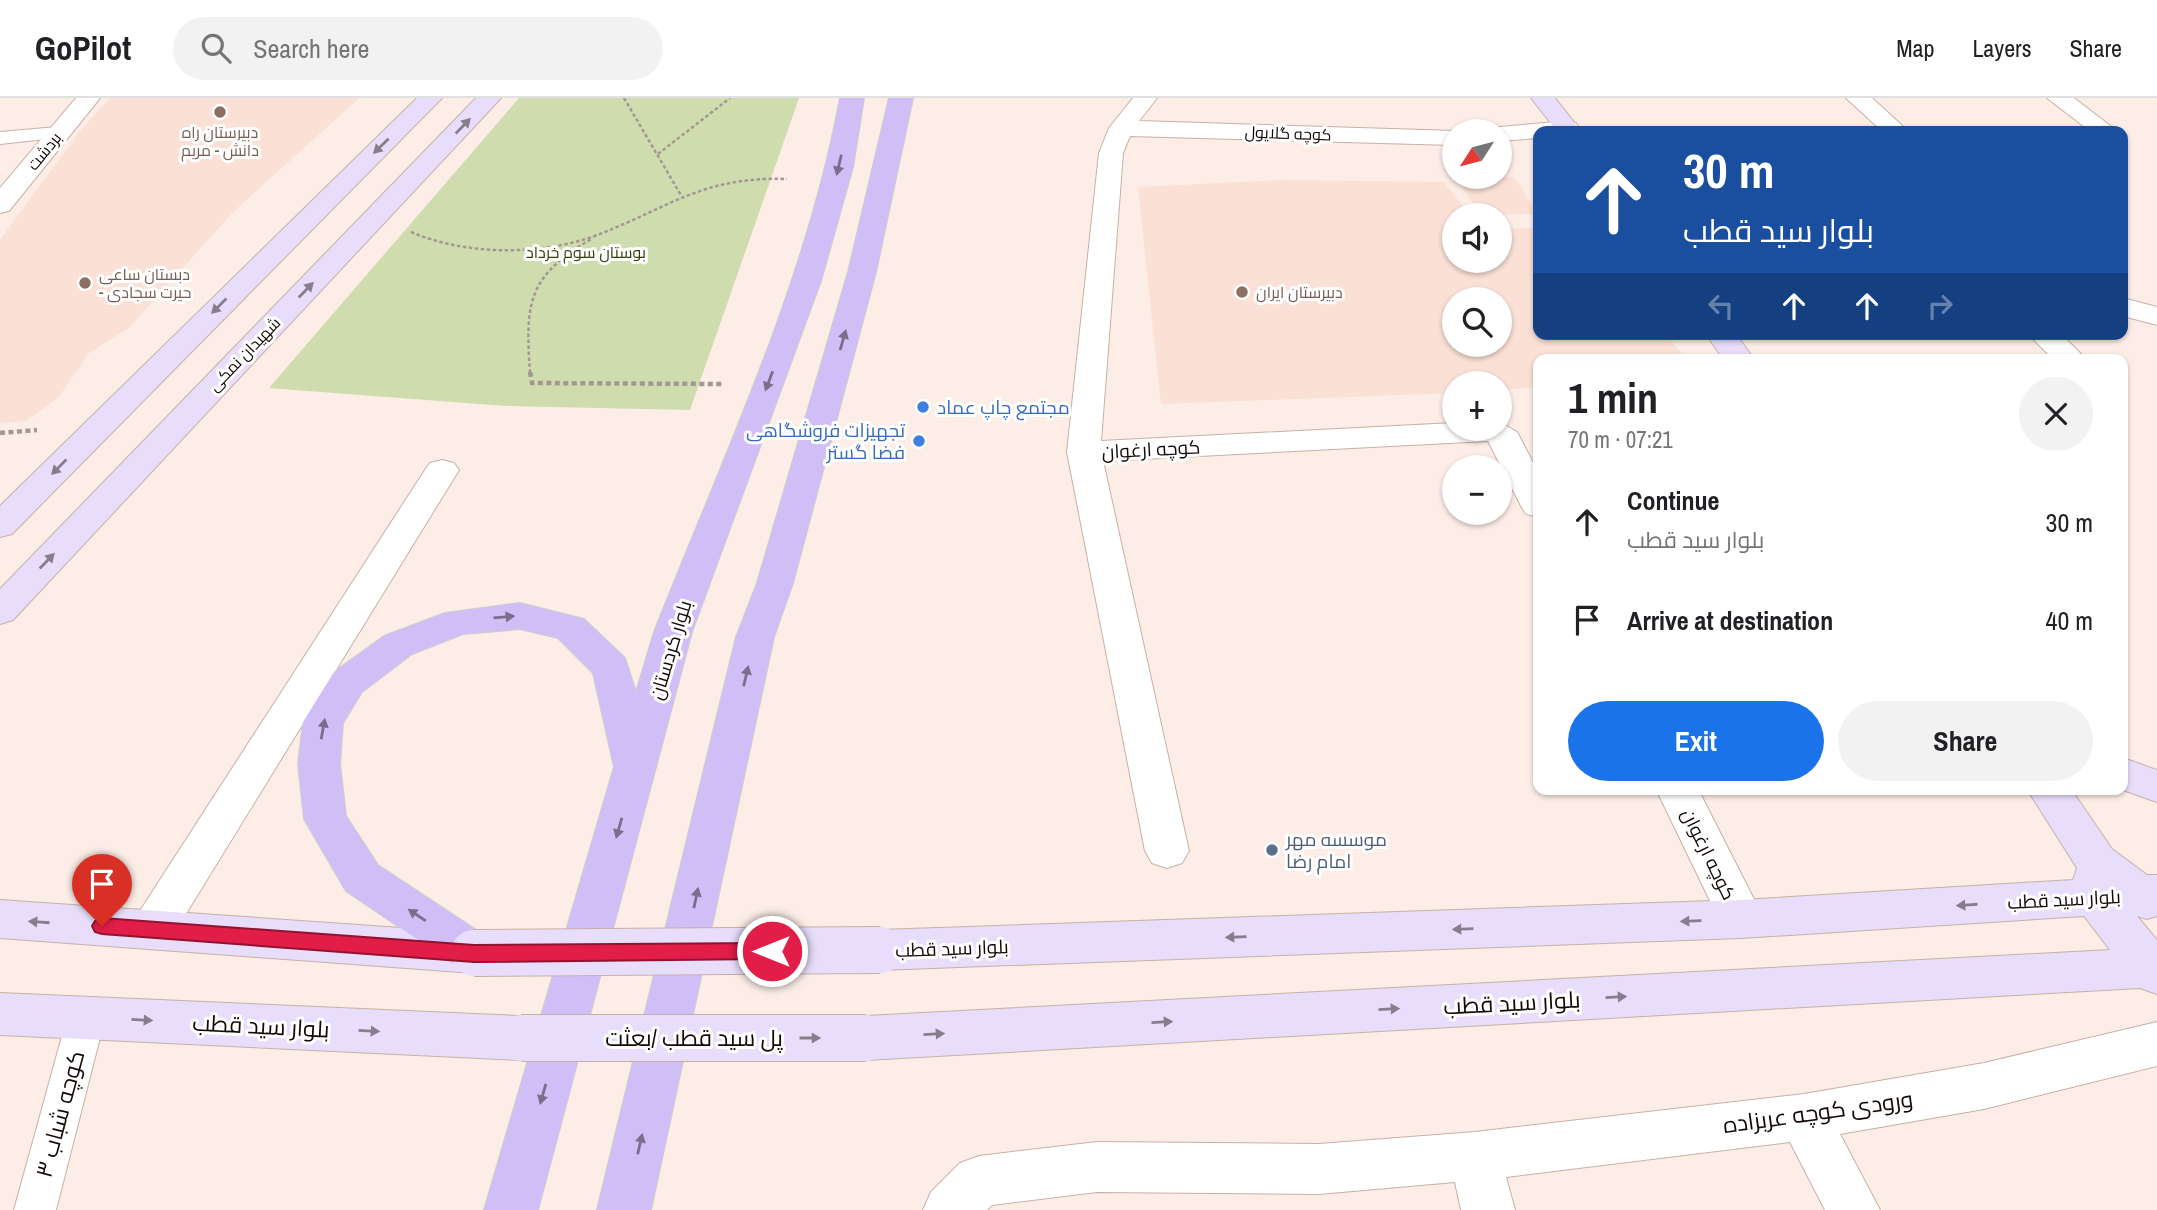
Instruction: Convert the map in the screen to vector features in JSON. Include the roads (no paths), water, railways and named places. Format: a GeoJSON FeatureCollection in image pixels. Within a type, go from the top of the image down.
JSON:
{"type":"FeatureCollection","features":[{"type":"Feature","properties":{"kind":"main road"},"geometry":{"type":"LineString","coordinates":[[0,527],[430,98]]}},
{"type":"Feature","properties":{"kind":"main road","name":"شهیدان نمکی"},"geometry":{"type":"LineString","coordinates":[[0,611],[489,98]]}},
{"type":"Feature","properties":{"kind":"main road","name":"بلوار کردستان"},"geometry":{"type":"LineString","coordinates":[[511,1210],[542,1032],[580,966],[673,632],[807,281],[840,167],[852,98]]}},
{"type":"Feature","properties":{"kind":"main road"},"geometry":{"type":"LineString","coordinates":[[624,1210],[755,637],[775,583],[862,272],[901,98]]}},
{"type":"Feature","properties":{"kind":"main road"},"geometry":{"type":"LineString","coordinates":[[1543,98],[1565,126]]}},
{"type":"Feature","properties":{"kind":"main road"},"geometry":{"type":"LineString","coordinates":[[156,369],[226,373]]}},
{"type":"Feature","properties":{"kind":"main road"},"geometry":{"type":"LineString","coordinates":[[474,953],[362,878],[325,819],[320,764],[323,722],[348,682],[398,645],[458,622],[520,616],[571,628],[611,668],[635,770]]}},
{"type":"Feature","properties":{"kind":"main road"},"geometry":{"type":"LineString","coordinates":[[2128,776],[2157,786]]}},
{"type":"Feature","properties":{"kind":"main road"},"geometry":{"type":"LineString","coordinates":[[2051,795],[2095,878],[2155,970]]}},
{"type":"Feature","properties":{"kind":"main road","name":"بلوار سید قطب"},"geometry":{"type":"LineString","coordinates":[[474,953],[880,950],[1741,919],[2095,878],[2152,900]]}},
{"type":"Feature","properties":{"kind":"main road"},"geometry":{"type":"LineString","coordinates":[[0,919],[474,953]]}},
{"type":"Feature","properties":{"kind":"main road"},"geometry":{"type":"LineString","coordinates":[[580,966],[682,964]]}},
{"type":"Feature","properties":{"kind":"main road","name":"بلوار سید قطب"},"geometry":{"type":"LineString","coordinates":[[866,1038],[2155,970]]}},
{"type":"Feature","properties":{"kind":"main road","name":"بلوار سید قطب"},"geometry":{"type":"LineString","coordinates":[[0,1014],[542,1032]]}},
{"type":"Feature","properties":{"kind":"main road"},"geometry":{"type":"LineString","coordinates":[[542,1032],[667,1027]]}},
{"type":"Feature","properties":{"kind":"main road","name":"پل سید قطب /بعثت"},"geometry":{"type":"LineString","coordinates":[[542,1032],[866,1038]]}},
{"type":"Feature","properties":{"kind":"street","name":"بردشت"},"geometry":{"type":"LineString","coordinates":[[0,205],[88,98]]}},
{"type":"Feature","properties":{"kind":"street","name":"کوچه ارغوان"},"geometry":{"type":"LineString","coordinates":[[1145,98],[1121,128],[1111,153],[1084,452],[1496,431],[1506,439],[1533,496]]}},
{"type":"Feature","properties":{"kind":"street"},"geometry":{"type":"LineString","coordinates":[[1858,98],[1890,126]]}},
{"type":"Feature","properties":{"kind":"street"},"geometry":{"type":"LineString","coordinates":[[2059,98],[2098,126]]}},
{"type":"Feature","properties":{"kind":"street","name":"کوچه گلایول"},"geometry":{"type":"LineString","coordinates":[[1121,128],[1442,138]]}},
{"type":"Feature","properties":{"kind":"street"},"geometry":{"type":"LineString","coordinates":[[1512,133],[1533,132]]}},
{"type":"Feature","properties":{"kind":"street"},"geometry":{"type":"LineString","coordinates":[[2128,308],[2157,316]]}},
{"type":"Feature","properties":{"kind":"street"},"geometry":{"type":"LineString","coordinates":[[2050,340],[2065,354]]}},
{"type":"Feature","properties":{"kind":"street"},"geometry":{"type":"LineString","coordinates":[[1084,452],[1167,851]]}},
{"type":"Feature","properties":{"kind":"street"},"geometry":{"type":"LineString","coordinates":[[152,930],[442,470]]}},
{"type":"Feature","properties":{"kind":"street","name":"کوچه ارغوان"},"geometry":{"type":"LineString","coordinates":[[1680,795],[1741,919]]}},
{"type":"Feature","properties":{"kind":"street","name":"ورودی کوچه عربزاده"},"geometry":{"type":"LineString","coordinates":[[950,1210],[979,1181],[1097,1167],[1319,1169],[1475,1156],[1804,1117],[1984,1086],[2157,1044]]}},
{"type":"Feature","properties":{"kind":"street"},"geometry":{"type":"LineString","coordinates":[[1804,1117],[1853,1210]]}},
{"type":"Feature","properties":{"kind":"street"},"geometry":{"type":"LineString","coordinates":[[1475,1156],[1488,1210]]}},
{"type":"Feature","properties":{"kind":"lane"},"geometry":{"type":"LineString","coordinates":[[0,138],[57,133]]}},
{"type":"Feature","properties":{"kind":"lane","name":"کوچه شباب ۳"},"geometry":{"type":"LineString","coordinates":[[35,1210],[86,1018]]}},
{"type":"Feature","properties":{"kind":"place","name":"دبیرستان راه دانش - مریم"},"geometry":{"type":"Point","coordinates":[220,112]}},
{"type":"Feature","properties":{"kind":"place","name":"دبستان ساعی - حیرت سجادی"},"geometry":{"type":"Point","coordinates":[85,283]}},
{"type":"Feature","properties":{"kind":"place","name":"دبیرستان ایران"},"geometry":{"type":"Point","coordinates":[1242,292]}},
{"type":"Feature","properties":{"kind":"place","name":"مجتمع چاپ عماد"},"geometry":{"type":"Point","coordinates":[923,407]}},
{"type":"Feature","properties":{"kind":"place","name":"تجهیزات فروشگاهی فضا گستر"},"geometry":{"type":"Point","coordinates":[919,441]}},
{"type":"Feature","properties":{"kind":"place","name":"موسسه مهر امام رضا"},"geometry":{"type":"Point","coordinates":[1272,850]}},
{"type":"Feature","properties":{"kind":"park label","name":"بوستان سوم خرداد"},"geometry":{"type":"Point","coordinates":[586,252]}}]}
